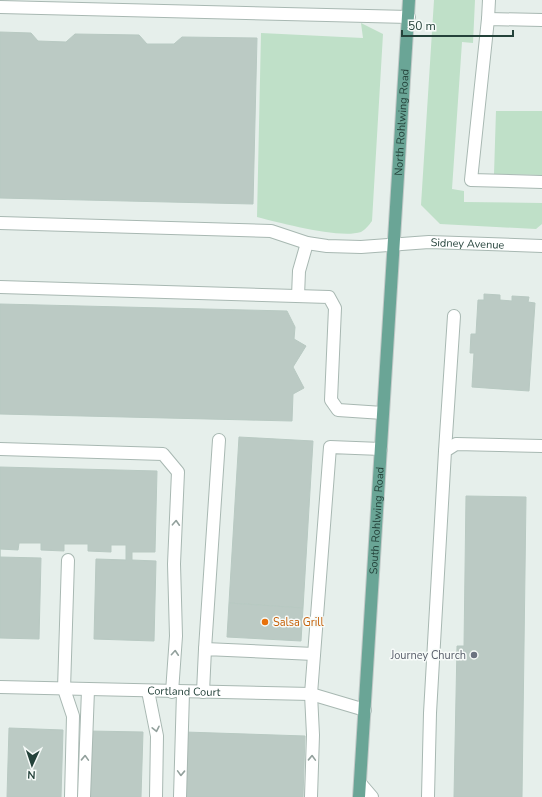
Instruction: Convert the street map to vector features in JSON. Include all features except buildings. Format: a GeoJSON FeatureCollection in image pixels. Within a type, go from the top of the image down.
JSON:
{"type":"FeatureCollection","features":[{"type":"Feature","properties":{"kind":"main road","name":"North Rohlwing Road"},"geometry":{"type":"LineString","coordinates":[[394,244],[410,0]]}},
{"type":"Feature","properties":{"kind":"main road","name":"South Rohlwing Road"},"geometry":{"type":"LineString","coordinates":[[359,797],[394,244]]}},
{"type":"Feature","properties":{"kind":"street"},"geometry":{"type":"LineString","coordinates":[[489,0],[471,180],[542,182]]}},
{"type":"Feature","properties":{"kind":"street"},"geometry":{"type":"LineString","coordinates":[[0,7],[408,17]]}},
{"type":"Feature","properties":{"kind":"street"},"geometry":{"type":"LineString","coordinates":[[488,20],[542,20]]}},
{"type":"Feature","properties":{"kind":"street","name":"Sidney Avenue"},"geometry":{"type":"LineString","coordinates":[[0,223],[239,229],[270,232],[307,243],[361,247],[429,242],[542,246]]}},
{"type":"Feature","properties":{"kind":"street"},"geometry":{"type":"LineString","coordinates":[[298,296],[299,271],[307,243]]}},
{"type":"Feature","properties":{"kind":"street"},"geometry":{"type":"LineString","coordinates":[[0,287],[329,297],[335,308],[330,400],[338,410],[383,413]]}},
{"type":"Feature","properties":{"kind":"street"},"geometry":{"type":"LineString","coordinates":[[428,797],[430,713],[454,316]]}},
{"type":"Feature","properties":{"kind":"street"},"geometry":{"type":"LineString","coordinates":[[203,692],[219,440]]}},
{"type":"Feature","properties":{"kind":"street"},"geometry":{"type":"LineString","coordinates":[[445,451],[456,444],[542,446]]}},
{"type":"Feature","properties":{"kind":"street"},"geometry":{"type":"LineString","coordinates":[[311,797],[313,735],[311,694],[330,447],[381,449]]}},
{"type":"Feature","properties":{"kind":"street"},"geometry":{"type":"LineString","coordinates":[[0,449],[163,454],[178,472],[174,564],[180,797]]}},
{"type":"Feature","properties":{"kind":"street"},"geometry":{"type":"LineString","coordinates":[[68,560],[64,689],[72,716],[71,797]]}},
{"type":"Feature","properties":{"kind":"street"},"geometry":{"type":"LineString","coordinates":[[205,649],[314,654]]}},
{"type":"Feature","properties":{"kind":"street","name":"Cortland Court"},"geometry":{"type":"LineString","coordinates":[[0,687],[311,694],[365,710]]}},
{"type":"Feature","properties":{"kind":"street"},"geometry":{"type":"LineString","coordinates":[[84,797],[88,690]]}},
{"type":"Feature","properties":{"kind":"street"},"geometry":{"type":"LineString","coordinates":[[148,691],[157,736],[156,797]]}},
{"type":"Feature","properties":{"kind":"street"},"geometry":{"type":"LineString","coordinates":[[360,783],[372,797]]}},
{"type":"Feature","properties":{"kind":"green space"},"geometry":{"type":"Polygon","coordinates":[[[434,0],[475,0],[473,43],[462,42],[452,189],[464,191],[464,202],[542,203],[542,224],[536,229],[440,224],[421,205],[434,0]]]}},
{"type":"Feature","properties":{"kind":"green space"},"geometry":{"type":"Polygon","coordinates":[[[361,23],[383,34],[372,221],[361,232],[351,234],[325,232],[257,217],[261,33],[363,38],[361,23]]]}},
{"type":"Feature","properties":{"kind":"green space"},"geometry":{"type":"Polygon","coordinates":[[[496,111],[542,111],[542,175],[494,174],[496,111]]]}},
{"type":"Feature","properties":{"kind":"place","name":"Salsa Grill"},"geometry":{"type":"Point","coordinates":[265,622]}},
{"type":"Feature","properties":{"kind":"place","name":"Journey Church"},"geometry":{"type":"Point","coordinates":[474,655]}}]}
